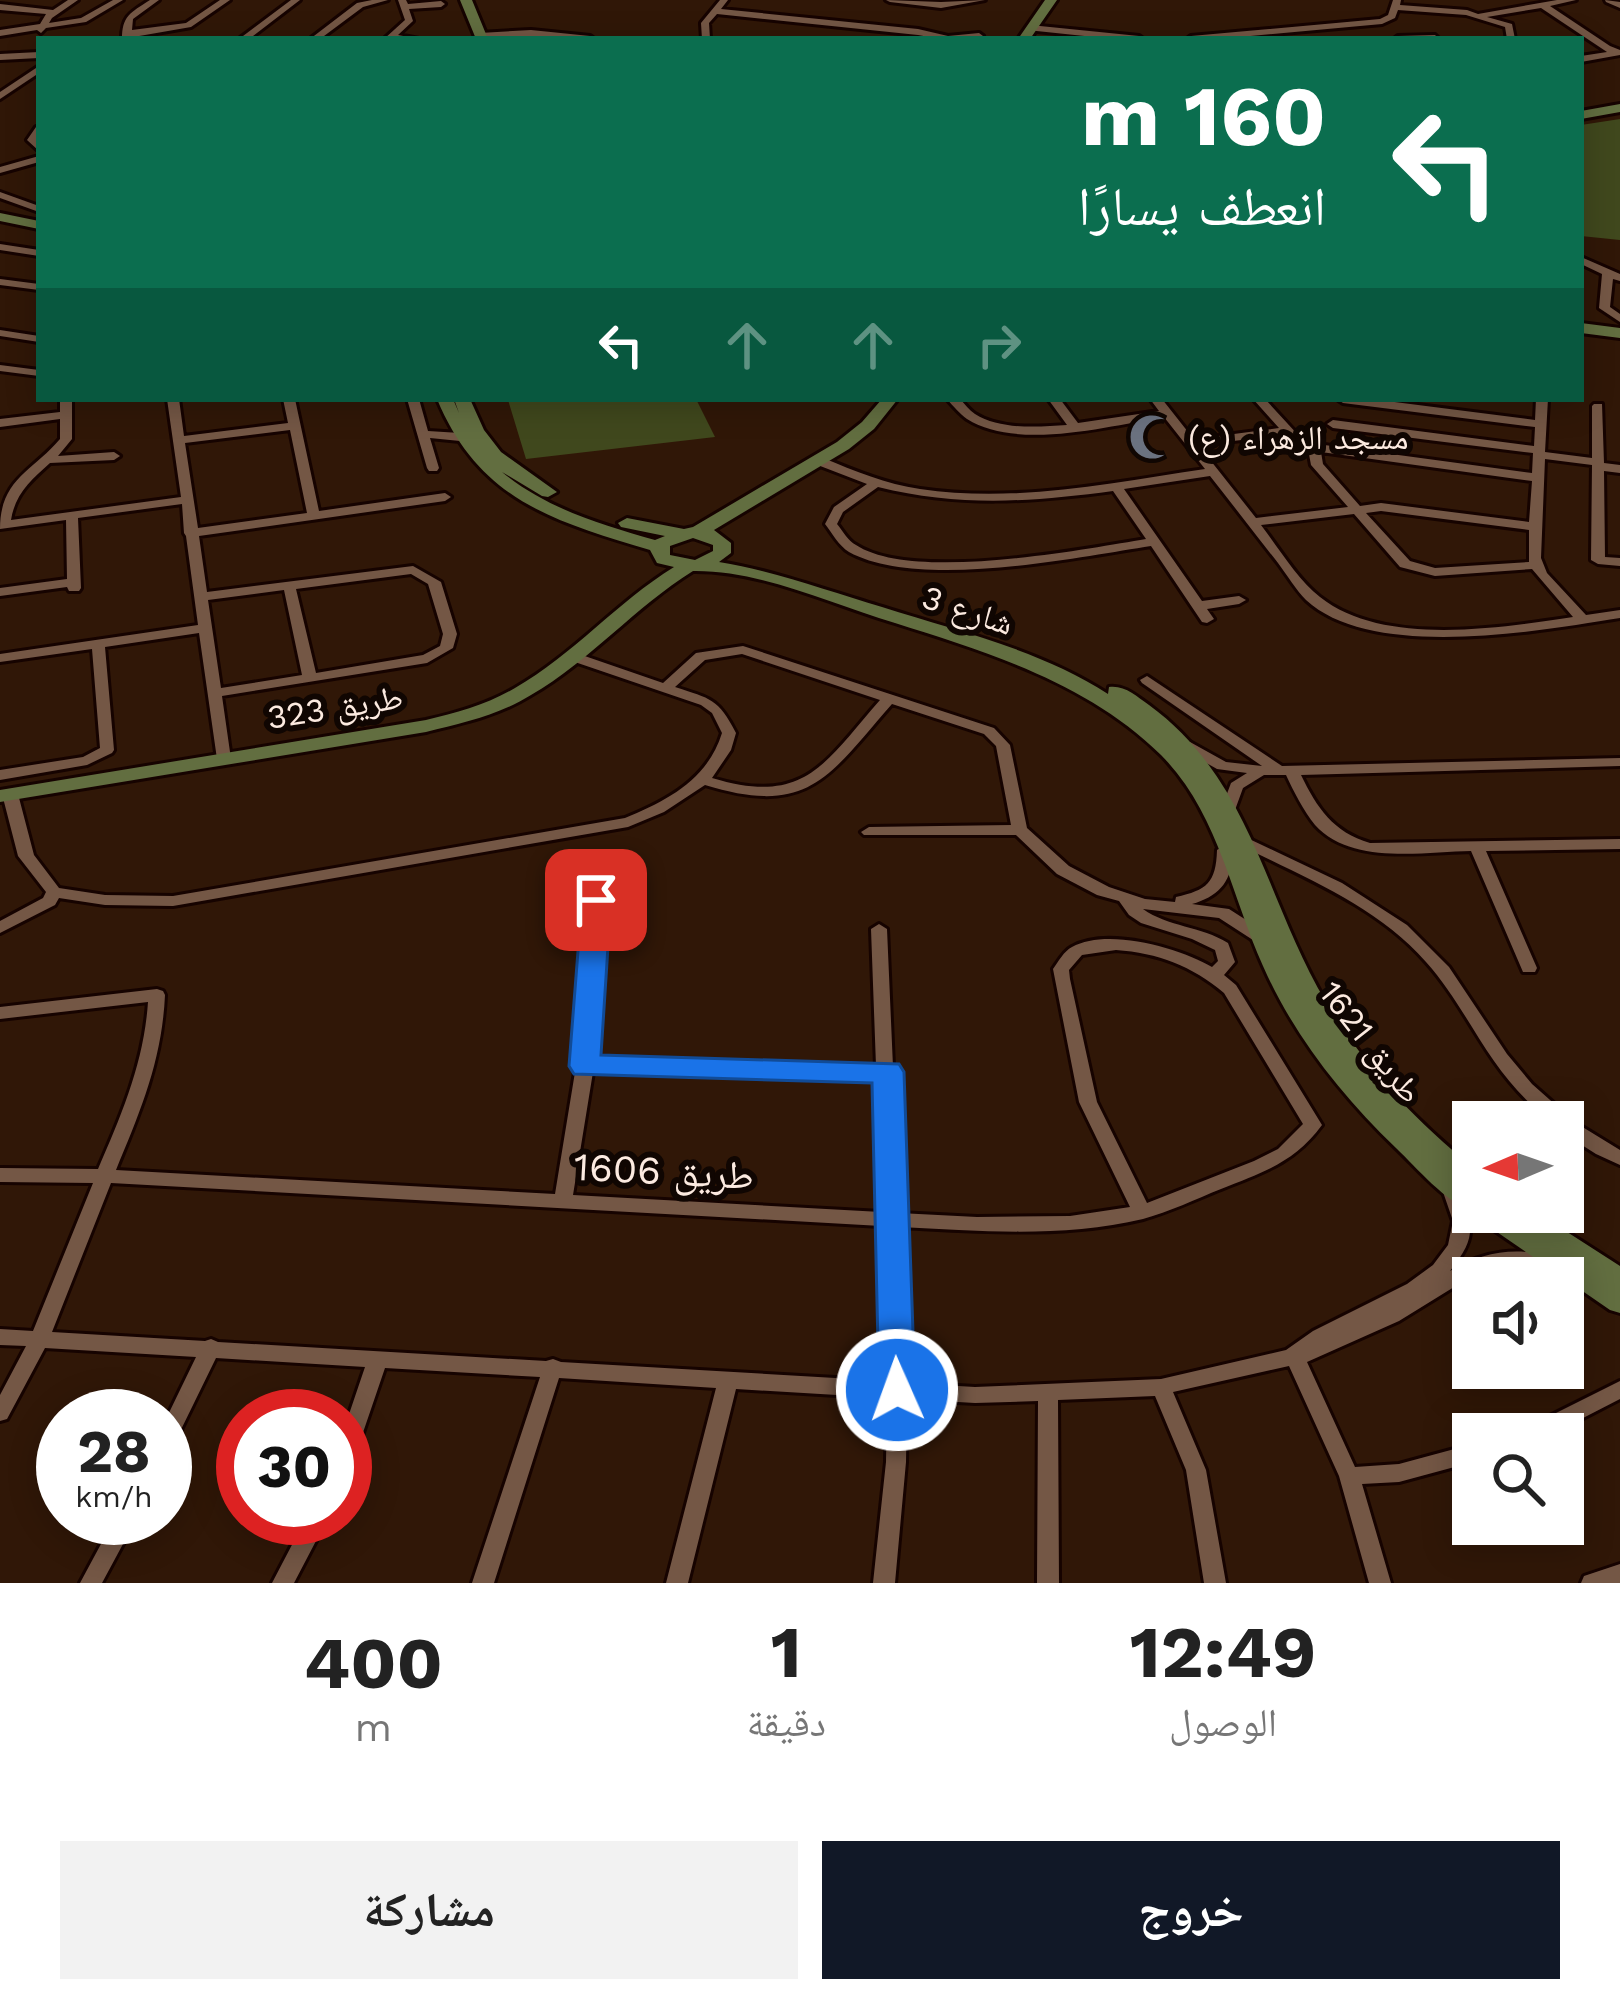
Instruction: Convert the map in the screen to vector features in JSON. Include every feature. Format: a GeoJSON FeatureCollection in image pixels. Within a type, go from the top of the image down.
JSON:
{"type":"FeatureCollection","features":[{"type":"Feature","properties":{"kind":"street"},"geometry":{"type":"LineString","coordinates":[[42,31],[53,12],[74,0]]}},
{"type":"Feature","properties":{"kind":"street"},"geometry":{"type":"LineString","coordinates":[[0,33],[42,31],[83,20],[118,0]]}},
{"type":"Feature","properties":{"kind":"street"},"geometry":{"type":"LineString","coordinates":[[154,0],[129,18],[125,36],[188,25],[226,0]]}},
{"type":"Feature","properties":{"kind":"street"},"geometry":{"type":"LineString","coordinates":[[247,36],[296,0]]}},
{"type":"Feature","properties":{"kind":"street"},"geometry":{"type":"LineString","coordinates":[[318,36],[360,5],[384,0]]}},
{"type":"Feature","properties":{"kind":"street"},"geometry":{"type":"LineString","coordinates":[[466,0],[481,36]]}},
{"type":"Feature","properties":{"kind":"street"},"geometry":{"type":"LineString","coordinates":[[706,36],[705,23],[724,0]]}},
{"type":"Feature","properties":{"kind":"street"},"geometry":{"type":"LineString","coordinates":[[890,0],[951,5],[981,0]]}},
{"type":"Feature","properties":{"kind":"street"},"geometry":{"type":"LineString","coordinates":[[1027,33],[1051,0]]}},
{"type":"Feature","properties":{"kind":"street"},"geometry":{"type":"LineString","coordinates":[[1479,16],[1573,0]]}},
{"type":"Feature","properties":{"kind":"street"},"geometry":{"type":"LineString","coordinates":[[1609,0],[1620,5]]}},
{"type":"Feature","properties":{"kind":"street"},"geometry":{"type":"LineString","coordinates":[[756,15],[768,2]]}},
{"type":"Feature","properties":{"kind":"street"},"geometry":{"type":"LineString","coordinates":[[1,3],[53,12]]}},
{"type":"Feature","properties":{"kind":"street"},"geometry":{"type":"LineString","coordinates":[[409,21],[404,4],[441,4]]}},
{"type":"Feature","properties":{"kind":"street"},"geometry":{"type":"LineString","coordinates":[[1224,36],[1373,23],[1389,18],[1397,4],[1479,16],[1509,26],[1511,36]]}},
{"type":"Feature","properties":{"kind":"street"},"geometry":{"type":"LineString","coordinates":[[1544,7],[1574,22],[1595,44],[1619,53]]}},
{"type":"Feature","properties":{"kind":"street"},"geometry":{"type":"LineString","coordinates":[[714,11],[827,22],[889,34]]}},
{"type":"Feature","properties":{"kind":"street"},"geometry":{"type":"LineString","coordinates":[[1436,36],[1440,11]]}},
{"type":"Feature","properties":{"kind":"street"},"geometry":{"type":"LineString","coordinates":[[778,31],[789,19]]}},
{"type":"Feature","properties":{"kind":"street"},"geometry":{"type":"LineString","coordinates":[[391,36],[409,21],[423,22]]}},
{"type":"Feature","properties":{"kind":"street"},"geometry":{"type":"LineString","coordinates":[[0,22],[42,31]]}},
{"type":"Feature","properties":{"kind":"street"},"geometry":{"type":"LineString","coordinates":[[816,36],[827,22]]}},
{"type":"Feature","properties":{"kind":"street"},"geometry":{"type":"LineString","coordinates":[[1027,33],[1083,36]]}},
{"type":"Feature","properties":{"kind":"street"},"geometry":{"type":"LineString","coordinates":[[1584,59],[1619,53]]}},
{"type":"Feature","properties":{"kind":"street"},"geometry":{"type":"LineString","coordinates":[[0,57],[36,55]]}},
{"type":"Feature","properties":{"kind":"street"},"geometry":{"type":"LineString","coordinates":[[0,96],[36,71]]}},
{"type":"Feature","properties":{"kind":"street"},"geometry":{"type":"LineString","coordinates":[[1584,110],[1620,104]]}},
{"type":"Feature","properties":{"kind":"street"},"geometry":{"type":"LineString","coordinates":[[2,168],[36,160]]}},
{"type":"Feature","properties":{"kind":"street"},"geometry":{"type":"LineString","coordinates":[[0,195],[36,208]]}},
{"type":"Feature","properties":{"kind":"street"},"geometry":{"type":"LineString","coordinates":[[0,217],[36,224]]}},
{"type":"Feature","properties":{"kind":"street"},"geometry":{"type":"LineString","coordinates":[[0,227],[36,234]]}},
{"type":"Feature","properties":{"kind":"street"},"geometry":{"type":"LineString","coordinates":[[0,248],[36,253]]}},
{"type":"Feature","properties":{"kind":"street"},"geometry":{"type":"LineString","coordinates":[[1584,261],[1614,275],[1604,308],[1620,319]]}},
{"type":"Feature","properties":{"kind":"street"},"geometry":{"type":"LineString","coordinates":[[0,282],[36,285]]}},
{"type":"Feature","properties":{"kind":"street"},"geometry":{"type":"LineString","coordinates":[[0,298],[18,284]]}},
{"type":"Feature","properties":{"kind":"street"},"geometry":{"type":"LineString","coordinates":[[1584,328],[1620,333]]}},
{"type":"Feature","properties":{"kind":"street"},"geometry":{"type":"LineString","coordinates":[[0,333],[36,339]]}},
{"type":"Feature","properties":{"kind":"street"},"geometry":{"type":"LineString","coordinates":[[0,368],[36,374]]}},
{"type":"Feature","properties":{"kind":"street"},"geometry":{"type":"LineString","coordinates":[[67,402],[65,439],[16,486],[5,505],[2,525],[187,500]]}},
{"type":"Feature","properties":{"kind":"street"},"geometry":{"type":"LineString","coordinates":[[173,402],[224,759]]}},
{"type":"Feature","properties":{"kind":"street"},"geometry":{"type":"LineString","coordinates":[[290,402],[314,516]]}},
{"type":"Feature","properties":{"kind":"street"},"geometry":{"type":"LineString","coordinates":[[414,402],[433,468]]}},
{"type":"Feature","properties":{"kind":"street"},"geometry":{"type":"LineString","coordinates":[[458,410],[476,460],[505,487],[661,553],[688,532],[736,513],[861,435],[888,402]]}},
{"type":"Feature","properties":{"kind":"street"},"geometry":{"type":"LineString","coordinates":[[955,402],[967,417],[989,426],[1036,431],[1166,412]]}},
{"type":"Feature","properties":{"kind":"street"},"geometry":{"type":"LineString","coordinates":[[1056,402],[1073,425]]}},
{"type":"Feature","properties":{"kind":"street"},"geometry":{"type":"LineString","coordinates":[[1158,402],[1317,603],[1350,619],[1467,635],[1620,614]]}},
{"type":"Feature","properties":{"kind":"street"},"geometry":{"type":"LineString","coordinates":[[1264,402],[1286,431],[1314,447],[1538,478]]}},
{"type":"Feature","properties":{"kind":"street"},"geometry":{"type":"LineString","coordinates":[[1367,402],[1541,424]]}},
{"type":"Feature","properties":{"kind":"street"},"geometry":{"type":"LineString","coordinates":[[1542,402],[1536,565],[1583,620]]}},
{"type":"Feature","properties":{"kind":"street"},"geometry":{"type":"LineString","coordinates":[[1598,406],[1598,560],[1620,562]]}},
{"type":"Feature","properties":{"kind":"street"},"geometry":{"type":"LineString","coordinates":[[425,434],[458,410]]}},
{"type":"Feature","properties":{"kind":"street"},"geometry":{"type":"LineString","coordinates":[[458,410],[511,472],[608,517],[688,532]]}},
{"type":"Feature","properties":{"kind":"street"},"geometry":{"type":"LineString","coordinates":[[0,423],[67,415]]}},
{"type":"Feature","properties":{"kind":"street"},"geometry":{"type":"LineString","coordinates":[[1334,424],[1620,469]]}},
{"type":"Feature","properties":{"kind":"street"},"geometry":{"type":"LineString","coordinates":[[178,440],[294,426]]}},
{"type":"Feature","properties":{"kind":"street"},"geometry":{"type":"LineString","coordinates":[[1211,441],[1286,431]]}},
{"type":"Feature","properties":{"kind":"street"},"geometry":{"type":"LineString","coordinates":[[1314,447],[1317,466],[1394,556],[1420,569],[1536,565]]}},
{"type":"Feature","properties":{"kind":"street"},"geometry":{"type":"LineString","coordinates":[[47,460],[114,456]]}},
{"type":"Feature","properties":{"kind":"street"},"geometry":{"type":"LineString","coordinates":[[819,461],[873,486],[982,501],[1214,472]]}},
{"type":"Feature","properties":{"kind":"street"},"geometry":{"type":"LineString","coordinates":[[0,483],[16,486]]}},
{"type":"Feature","properties":{"kind":"street"},"geometry":{"type":"LineString","coordinates":[[1115,485],[1203,612],[1239,600]]}},
{"type":"Feature","properties":{"kind":"street"},"geometry":{"type":"LineString","coordinates":[[873,486],[838,510],[831,524],[834,534],[854,548],[920,567],[957,568],[1154,542]]}},
{"type":"Feature","properties":{"kind":"street"},"geometry":{"type":"LineString","coordinates":[[190,533],[445,497]]}},
{"type":"Feature","properties":{"kind":"street"},"geometry":{"type":"LineString","coordinates":[[1253,522],[1354,508],[1396,508],[1536,527]]}},
{"type":"Feature","properties":{"kind":"street"},"geometry":{"type":"LineString","coordinates":[[722,545],[736,513]]}},
{"type":"Feature","properties":{"kind":"street"},"geometry":{"type":"LineString","coordinates":[[0,592],[74,585],[72,515]]}},
{"type":"Feature","properties":{"kind":"street","name":"شارع 3"},"geometry":{"type":"LineString","coordinates":[[688,532],[722,545],[741,559],[1062,663],[1143,709],[1185,744],[1222,766],[1279,771],[1620,762]]}},
{"type":"Feature","properties":{"kind":"street","name":"طريق 323"},"geometry":{"type":"LineString","coordinates":[[3,788],[224,759],[454,719],[523,692],[572,656],[642,593],[714,561],[722,545]]}},
{"type":"Feature","properties":{"kind":"street","name":"شارع 3"},"geometry":{"type":"LineString","coordinates":[[661,553],[694,566],[752,573],[1046,669],[1129,716],[1199,774]]}},
{"type":"Feature","properties":{"kind":"street","name":"طريق 323"},"geometry":{"type":"LineString","coordinates":[[642,593],[661,553]]}},
{"type":"Feature","properties":{"kind":"street"},"geometry":{"type":"LineString","coordinates":[[201,597],[413,570],[434,582],[450,634],[446,648],[427,659],[214,693]]}},
{"type":"Feature","properties":{"kind":"street"},"geometry":{"type":"LineString","coordinates":[[289,585],[310,679]]}},
{"type":"Feature","properties":{"kind":"street"},"geometry":{"type":"LineString","coordinates":[[0,658],[205,628]]}},
{"type":"Feature","properties":{"kind":"street"},"geometry":{"type":"LineString","coordinates":[[98,643],[107,750],[3,788],[26,856],[55,892],[132,902],[173,901],[628,822],[678,800],[727,745],[725,722],[706,702],[572,656]]}},
{"type":"Feature","properties":{"kind":"street"},"geometry":{"type":"LineString","coordinates":[[667,686],[700,656],[733,649],[998,737],[1020,830],[1064,870],[1144,904],[1222,913],[1262,938]]}},
{"type":"Feature","properties":{"kind":"street"},"geometry":{"type":"LineString","coordinates":[[1147,680],[1279,771],[1320,826],[1349,843],[1369,848],[1616,844],[1620,861]]}},
{"type":"Feature","properties":{"kind":"street"},"geometry":{"type":"LineString","coordinates":[[701,779],[747,794],[799,789],[820,773],[887,699]]}},
{"type":"Feature","properties":{"kind":"street","name":"شارع 3"},"geometry":{"type":"LineString","coordinates":[[1185,744],[1199,774]]}},
{"type":"Feature","properties":{"kind":"street"},"geometry":{"type":"LineString","coordinates":[[1230,807],[1241,781],[1279,771]]}},
{"type":"Feature","properties":{"kind":"street","name":"طريق 1621"},"geometry":{"type":"LineString","coordinates":[[1199,774],[1230,807],[1262,938],[1288,998],[1322,1049],[1380,1118],[1452,1185]]}},
{"type":"Feature","properties":{"kind":"street","name":"طريق 1621"},"geometry":{"type":"LineString","coordinates":[[1199,774],[1335,1034],[1404,1118],[1452,1161]]}},
{"type":"Feature","properties":{"kind":"street"},"geometry":{"type":"LineString","coordinates":[[868,832],[1020,830]]}},
{"type":"Feature","properties":{"kind":"street"},"geometry":{"type":"LineString","coordinates":[[1144,904],[1196,899],[1216,888],[1225,877],[1235,841],[1374,909],[1423,947],[1502,1060],[1544,1107],[1620,1158]]}},
{"type":"Feature","properties":{"kind":"street"},"geometry":{"type":"LineString","coordinates":[[1477,847],[1529,968]]}},
{"type":"Feature","properties":{"kind":"street"},"geometry":{"type":"LineString","coordinates":[[0,928],[49,902],[55,892]]}},
{"type":"Feature","properties":{"kind":"street"},"geometry":{"type":"LineString","coordinates":[[1125,898],[1132,910],[1157,927],[1204,936],[1222,947],[1227,962],[1215,975],[1158,951],[1121,945],[1076,951],[1061,969],[1080,1078],[1142,1212]]}},
{"type":"Feature","properties":{"kind":"street"},"geometry":{"type":"LineString","coordinates":[[563,1201],[585,1066],[596,900]]}},
{"type":"Feature","properties":{"kind":"street"},"geometry":{"type":"LineString","coordinates":[[879,929],[897,1390],[896,1462],[884,1583]]}},
{"type":"Feature","properties":{"kind":"street","name":"طريق 1606"},"geometry":{"type":"LineString","coordinates":[[0,1175],[105,1175],[892,1220],[1070,1223],[1142,1212],[1260,1166],[1305,1137],[1313,1125],[1230,989],[1215,975]]}},
{"type":"Feature","properties":{"kind":"street"},"geometry":{"type":"LineString","coordinates":[[0,1013],[157,994],[147,1076],[40,1339],[0,1412]]}},
{"type":"Feature","properties":{"kind":"street"},"geometry":{"type":"LineString","coordinates":[[585,1066],[888,1072]]}},
{"type":"Feature","properties":{"kind":"street"},"geometry":{"type":"LineString","coordinates":[[1432,1284],[1453,1258],[1465,1232],[1460,1204],[1438,1173]]}},
{"type":"Feature","properties":{"kind":"street"},"geometry":{"type":"LineString","coordinates":[[1517,1233],[1552,1257]]}},
{"type":"Feature","properties":{"kind":"street"},"geometry":{"type":"LineString","coordinates":[[1549,1233],[1620,1279]]}},
{"type":"Feature","properties":{"kind":"street"},"geometry":{"type":"LineString","coordinates":[[0,1337],[897,1390],[1048,1394],[1161,1388],[1316,1352],[1362,1332],[1432,1284],[1452,1276]]}},
{"type":"Feature","properties":{"kind":"street"},"geometry":{"type":"LineString","coordinates":[[1584,1278],[1620,1302]]}},
{"type":"Feature","properties":{"kind":"street"},"geometry":{"type":"LineString","coordinates":[[191,1389],[212,1347]]}},
{"type":"Feature","properties":{"kind":"street"},"geometry":{"type":"LineString","coordinates":[[1294,1354],[1349,1476],[1380,1583]]}},
{"type":"Feature","properties":{"kind":"street"},"geometry":{"type":"LineString","coordinates":[[368,1389],[378,1358]]}},
{"type":"Feature","properties":{"kind":"street"},"geometry":{"type":"LineString","coordinates":[[483,1583],[553,1367]]}},
{"type":"Feature","properties":{"kind":"street"},"geometry":{"type":"LineString","coordinates":[[677,1583],[728,1379]]}},
{"type":"Feature","properties":{"kind":"street"},"geometry":{"type":"LineString","coordinates":[[1161,1388],[1196,1470],[1215,1583]]}},
{"type":"Feature","properties":{"kind":"street"},"geometry":{"type":"LineString","coordinates":[[1574,1413],[1620,1389]]}},
{"type":"Feature","properties":{"kind":"street"},"geometry":{"type":"LineString","coordinates":[[1048,1394],[1048,1583]]}},
{"type":"Feature","properties":{"kind":"street"},"geometry":{"type":"LineString","coordinates":[[1349,1476],[1399,1473],[1452,1459]]}},
{"type":"Feature","properties":{"kind":"street"},"geometry":{"type":"LineString","coordinates":[[92,1583],[112,1545]]}},
{"type":"Feature","properties":{"kind":"street"},"geometry":{"type":"LineString","coordinates":[[284,1583],[303,1545]]}},
{"type":"Feature","properties":{"kind":"street"},"geometry":{"type":"LineString","coordinates":[[1592,1583],[1620,1574]]}},
{"type":"Feature","properties":{"kind":"green space"},"geometry":{"type":"Polygon","coordinates":[[[1620,119],[1620,240],[1584,236],[1584,125],[1620,119]]]}},
{"type":"Feature","properties":{"kind":"green space"},"geometry":{"type":"Polygon","coordinates":[[[509,402],[698,402],[715,437],[526,459],[509,402]]]}},
{"type":"Feature","properties":{"kind":"place","name":"مسجد الزهراء (ع)"},"geometry":{"type":"Point","coordinates":[1152,437]}},
{"type":"Feature","properties":{"kind":"route"},"geometry":{"type":"LineString","coordinates":[[596,900],[585,1066],[888,1072],[897,1390]]}}]}
